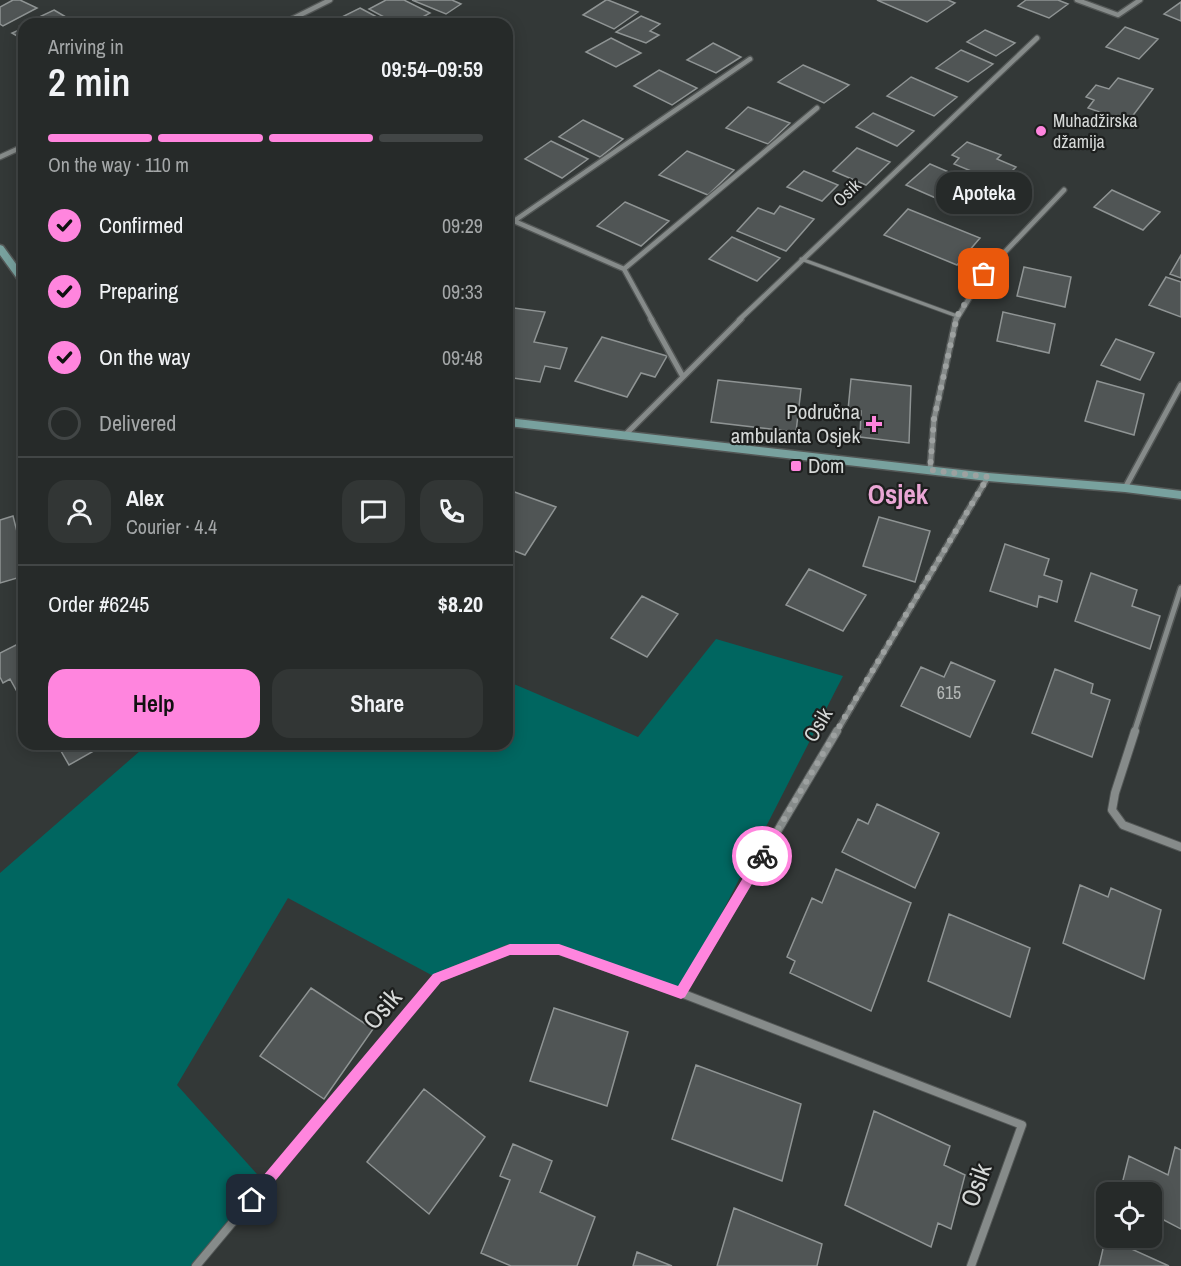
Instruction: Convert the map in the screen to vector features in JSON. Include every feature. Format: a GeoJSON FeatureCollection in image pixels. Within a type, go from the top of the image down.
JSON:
{"type":"FeatureCollection","features":[{"type":"Feature","properties":{"kind":"main road"},"geometry":{"type":"LineString","coordinates":[[0,248],[18,274]]}},
{"type":"Feature","properties":{"kind":"main road"},"geometry":{"type":"LineString","coordinates":[[513,423],[988,477],[1181,495]]}},
{"type":"Feature","properties":{"kind":"street"},"geometry":{"type":"LineString","coordinates":[[294,18],[330,0]]}},
{"type":"Feature","properties":{"kind":"street"},"geometry":{"type":"LineString","coordinates":[[1077,0],[1118,15],[1140,0]]}},
{"type":"Feature","properties":{"kind":"street","name":"Osik"},"geometry":{"type":"LineString","coordinates":[[623,436],[801,259],[1037,38]]}},
{"type":"Feature","properties":{"kind":"street"},"geometry":{"type":"LineString","coordinates":[[682,375],[624,269],[514,221],[750,59]]}},
{"type":"Feature","properties":{"kind":"street"},"geometry":{"type":"LineString","coordinates":[[624,269],[817,108]]}},
{"type":"Feature","properties":{"kind":"street"},"geometry":{"type":"LineString","coordinates":[[0,158],[18,149]]}},
{"type":"Feature","properties":{"kind":"street"},"geometry":{"type":"LineString","coordinates":[[930,470],[934,419],[957,316],[984,274],[1064,190]]}},
{"type":"Feature","properties":{"kind":"street"},"geometry":{"type":"LineString","coordinates":[[1125,488],[1181,385]]}},
{"type":"Feature","properties":{"kind":"street","name":"Osik"},"geometry":{"type":"LineString","coordinates":[[681,993],[988,477]]}},
{"type":"Feature","properties":{"kind":"street"},"geometry":{"type":"LineString","coordinates":[[1181,588],[1115,793],[1112,810],[1123,825],[1181,847]]}},
{"type":"Feature","properties":{"kind":"street","name":"Osik"},"geometry":{"type":"LineString","coordinates":[[196,1266],[437,978],[510,949],[559,950],[681,993],[1022,1125],[971,1266]]}},
{"type":"Feature","properties":{"kind":"lane"},"geometry":{"type":"LineString","coordinates":[[801,259],[957,316]]}},
{"type":"Feature","properties":{"kind":"shaded area"},"geometry":{"type":"Polygon","coordinates":[[[716,639],[843,676],[681,993],[558,950],[510,949],[437,978],[288,898],[177,1085],[265,1183],[196,1266],[0,1266],[0,873],[141,750],[513,750],[513,684],[638,737],[716,639]]]}},
{"type":"Feature","properties":{"kind":"building"},"geometry":{"type":"Polygon","coordinates":[[[13,0],[20,0],[37,8],[3,26],[0,24],[0,7],[13,0]]]}},
{"type":"Feature","properties":{"kind":"building"},"geometry":{"type":"Polygon","coordinates":[[[386,0],[404,0],[430,13],[421,18],[386,18],[369,9],[386,0]]]}},
{"type":"Feature","properties":{"kind":"building"},"geometry":{"type":"Polygon","coordinates":[[[412,0],[452,0],[461,4],[446,14],[412,0]]]}},
{"type":"Feature","properties":{"kind":"building"},"geometry":{"type":"Polygon","coordinates":[[[606,0],[638,12],[614,29],[583,15],[606,0]]]}},
{"type":"Feature","properties":{"kind":"building"},"geometry":{"type":"Polygon","coordinates":[[[877,0],[948,0],[955,3],[927,22],[877,0]]]}},
{"type":"Feature","properties":{"kind":"building"},"geometry":{"type":"Polygon","coordinates":[[[1026,0],[1058,0],[1068,4],[1049,18],[1018,6],[1026,0]]]}},
{"type":"Feature","properties":{"kind":"building"},"geometry":{"type":"Polygon","coordinates":[[[1181,2],[1181,21],[1164,14],[1181,2]]]}},
{"type":"Feature","properties":{"kind":"building"},"geometry":{"type":"Polygon","coordinates":[[[360,8],[379,18],[340,18],[360,8]]]}},
{"type":"Feature","properties":{"kind":"building"},"geometry":{"type":"Polygon","coordinates":[[[54,10],[66,17],[64,18],[37,18],[54,10]]]}},
{"type":"Feature","properties":{"kind":"building"},"geometry":{"type":"Polygon","coordinates":[[[641,16],[660,24],[650,31],[659,35],[646,43],[616,32],[641,16]]]}},
{"type":"Feature","properties":{"kind":"building"},"geometry":{"type":"Polygon","coordinates":[[[1125,27],[1158,39],[1139,59],[1106,47],[1125,27]]]}},
{"type":"Feature","properties":{"kind":"building"},"geometry":{"type":"Polygon","coordinates":[[[985,30],[1015,43],[996,56],[967,42],[985,30]]]}},
{"type":"Feature","properties":{"kind":"building"},"geometry":{"type":"Polygon","coordinates":[[[611,38],[641,53],[616,67],[586,52],[611,38]]]}},
{"type":"Feature","properties":{"kind":"building"},"geometry":{"type":"Polygon","coordinates":[[[713,43],[741,57],[716,73],[687,60],[713,43]]]}},
{"type":"Feature","properties":{"kind":"building"},"geometry":{"type":"Polygon","coordinates":[[[961,50],[993,64],[968,82],[936,68],[961,50]]]}},
{"type":"Feature","properties":{"kind":"building"},"geometry":{"type":"Polygon","coordinates":[[[803,65],[849,85],[824,103],[778,82],[803,65]]]}},
{"type":"Feature","properties":{"kind":"building"},"geometry":{"type":"Polygon","coordinates":[[[659,70],[697,88],[672,105],[634,86],[659,70]]]}},
{"type":"Feature","properties":{"kind":"building"},"geometry":{"type":"Polygon","coordinates":[[[911,77],[957,97],[934,116],[887,96],[911,77]]]}},
{"type":"Feature","properties":{"kind":"building"},"geometry":{"type":"Polygon","coordinates":[[[1118,78],[1153,89],[1128,122],[1088,108],[1094,100],[1086,97],[1096,85],[1109,89],[1118,78]]]}},
{"type":"Feature","properties":{"kind":"building"},"geometry":{"type":"Polygon","coordinates":[[[748,107],[790,123],[768,144],[726,128],[748,107]]]}},
{"type":"Feature","properties":{"kind":"building"},"geometry":{"type":"Polygon","coordinates":[[[873,113],[914,131],[897,146],[856,127],[873,113]]]}},
{"type":"Feature","properties":{"kind":"building"},"geometry":{"type":"Polygon","coordinates":[[[583,120],[623,139],[600,157],[559,137],[583,120]]]}},
{"type":"Feature","properties":{"kind":"building"},"geometry":{"type":"Polygon","coordinates":[[[551,141],[588,159],[562,178],[525,159],[551,141]]]}},
{"type":"Feature","properties":{"kind":"building"},"geometry":{"type":"Polygon","coordinates":[[[967,142],[1001,155],[997,159],[1016,167],[1000,183],[954,164],[959,158],[952,155],[967,142]]]}},
{"type":"Feature","properties":{"kind":"building"},"geometry":{"type":"Polygon","coordinates":[[[857,148],[890,162],[866,185],[833,171],[857,148]]]}},
{"type":"Feature","properties":{"kind":"building"},"geometry":{"type":"Polygon","coordinates":[[[687,151],[734,170],[708,195],[659,175],[687,151]]]}},
{"type":"Feature","properties":{"kind":"building"},"geometry":{"type":"Polygon","coordinates":[[[930,164],[979,185],[966,198],[980,204],[970,213],[906,185],[930,164]]]}},
{"type":"Feature","properties":{"kind":"building"},"geometry":{"type":"Polygon","coordinates":[[[804,171],[838,185],[822,201],[787,187],[804,171]]]}},
{"type":"Feature","properties":{"kind":"building"},"geometry":{"type":"Polygon","coordinates":[[[1112,190],[1160,212],[1143,230],[1094,207],[1112,190]]]}},
{"type":"Feature","properties":{"kind":"building"},"geometry":{"type":"Polygon","coordinates":[[[625,202],[669,221],[641,246],[597,226],[625,202]]]}},
{"type":"Feature","properties":{"kind":"building"},"geometry":{"type":"Polygon","coordinates":[[[780,206],[814,219],[786,251],[737,231],[758,208],[774,214],[780,206]]]}},
{"type":"Feature","properties":{"kind":"building"},"geometry":{"type":"Polygon","coordinates":[[[908,209],[980,238],[957,265],[884,235],[908,209]]]}},
{"type":"Feature","properties":{"kind":"building"},"geometry":{"type":"Polygon","coordinates":[[[732,237],[780,258],[757,281],[709,259],[732,237]]]}},
{"type":"Feature","properties":{"kind":"building"},"geometry":{"type":"Polygon","coordinates":[[[1181,255],[1181,278],[1170,274],[1181,255]]]}},
{"type":"Feature","properties":{"kind":"building"},"geometry":{"type":"Polygon","coordinates":[[[1024,267],[1071,277],[1065,307],[1017,296],[1024,267]]]}},
{"type":"Feature","properties":{"kind":"building"},"geometry":{"type":"Polygon","coordinates":[[[1166,277],[1181,282],[1181,317],[1149,305],[1166,277]]]}},
{"type":"Feature","properties":{"kind":"building"},"geometry":{"type":"Polygon","coordinates":[[[513,308],[545,312],[534,342],[567,348],[560,369],[545,366],[540,382],[513,378],[513,308]]]}},
{"type":"Feature","properties":{"kind":"building"},"geometry":{"type":"Polygon","coordinates":[[[1003,312],[1055,324],[1049,353],[997,341],[1003,312]]]}},
{"type":"Feature","properties":{"kind":"building"},"geometry":{"type":"Polygon","coordinates":[[[602,337],[667,356],[655,377],[641,373],[627,397],[575,381],[602,337]]]}},
{"type":"Feature","properties":{"kind":"building"},"geometry":{"type":"Polygon","coordinates":[[[1116,339],[1154,353],[1140,380],[1101,365],[1116,339]]]}},
{"type":"Feature","properties":{"kind":"building"},"geometry":{"type":"Polygon","coordinates":[[[851,379],[911,386],[909,443],[860,437],[861,411],[848,410],[851,379]]]}},
{"type":"Feature","properties":{"kind":"building"},"geometry":{"type":"Polygon","coordinates":[[[718,380],[801,389],[796,432],[711,422],[718,380]]]}},
{"type":"Feature","properties":{"kind":"building"},"geometry":{"type":"Polygon","coordinates":[[[1097,381],[1144,394],[1134,435],[1085,421],[1097,381]]]}},
{"type":"Feature","properties":{"kind":"building"},"geometry":{"type":"Polygon","coordinates":[[[513,491],[556,507],[525,555],[513,550],[513,491]]]}},
{"type":"Feature","properties":{"kind":"building"},"geometry":{"type":"Polygon","coordinates":[[[13,516],[18,536],[18,578],[0,583],[0,520],[13,516]]]}},
{"type":"Feature","properties":{"kind":"building"},"geometry":{"type":"Polygon","coordinates":[[[879,517],[930,531],[915,582],[863,566],[879,517]]]}},
{"type":"Feature","properties":{"kind":"building"},"geometry":{"type":"Polygon","coordinates":[[[1005,544],[1049,559],[1044,575],[1062,581],[1057,602],[1039,596],[1037,607],[990,591],[1005,544]]]}},
{"type":"Feature","properties":{"kind":"building"},"geometry":{"type":"Polygon","coordinates":[[[809,569],[866,595],[843,631],[786,605],[809,569]]]}},
{"type":"Feature","properties":{"kind":"building"},"geometry":{"type":"Polygon","coordinates":[[[1091,573],[1137,590],[1132,606],[1160,616],[1150,649],[1075,621],[1091,573]]]}},
{"type":"Feature","properties":{"kind":"building"},"geometry":{"type":"Polygon","coordinates":[[[642,596],[678,614],[647,657],[611,638],[642,596]]]}},
{"type":"Feature","properties":{"kind":"building"},"geometry":{"type":"Polygon","coordinates":[[[18,644],[18,693],[10,679],[3,683],[0,677],[0,653],[18,644]]]}},
{"type":"Feature","properties":{"kind":"building"},"geometry":{"type":"Polygon","coordinates":[[[951,662],[995,681],[970,737],[901,706],[921,667],[944,677],[951,662]]]}},
{"type":"Feature","properties":{"kind":"building"},"geometry":{"type":"Polygon","coordinates":[[[1055,669],[1093,684],[1091,693],[1110,700],[1092,757],[1032,733],[1055,669]]]}},
{"type":"Feature","properties":{"kind":"building"},"geometry":{"type":"Polygon","coordinates":[[[60,750],[95,750],[69,765],[60,750]]]}},
{"type":"Feature","properties":{"kind":"building"},"geometry":{"type":"Polygon","coordinates":[[[877,804],[939,833],[915,888],[842,852],[858,819],[868,824],[877,804]]]}},
{"type":"Feature","properties":{"kind":"building"},"geometry":{"type":"Polygon","coordinates":[[[836,869],[911,903],[871,1011],[790,973],[795,961],[787,957],[812,898],[822,903],[836,869]]]}},
{"type":"Feature","properties":{"kind":"building"},"geometry":{"type":"Polygon","coordinates":[[[1080,885],[1108,897],[1111,888],[1161,910],[1144,979],[1063,943],[1080,885]]]}},
{"type":"Feature","properties":{"kind":"building"},"geometry":{"type":"Polygon","coordinates":[[[949,914],[1030,948],[1010,1017],[928,981],[949,914]]]}},
{"type":"Feature","properties":{"kind":"building"},"geometry":{"type":"Polygon","coordinates":[[[311,988],[373,1029],[324,1099],[260,1056],[311,988]]]}},
{"type":"Feature","properties":{"kind":"building"},"geometry":{"type":"Polygon","coordinates":[[[554,1008],[628,1032],[607,1106],[530,1081],[554,1008]]]}},
{"type":"Feature","properties":{"kind":"building"},"geometry":{"type":"Polygon","coordinates":[[[696,1065],[801,1104],[782,1181],[672,1139],[696,1065]]]}},
{"type":"Feature","properties":{"kind":"building"},"geometry":{"type":"Polygon","coordinates":[[[424,1089],[485,1137],[429,1214],[367,1162],[424,1089]]]}},
{"type":"Feature","properties":{"kind":"building"},"geometry":{"type":"Polygon","coordinates":[[[874,1111],[950,1146],[944,1165],[965,1175],[951,1229],[938,1223],[931,1247],[845,1205],[874,1111]]]}},
{"type":"Feature","properties":{"kind":"building"},"geometry":{"type":"Polygon","coordinates":[[[513,1144],[552,1161],[540,1192],[595,1217],[577,1266],[511,1266],[481,1253],[510,1180],[500,1176],[513,1144]]]}},
{"type":"Feature","properties":{"kind":"building"},"geometry":{"type":"Polygon","coordinates":[[[1175,1147],[1181,1150],[1181,1229],[1162,1219],[1162,1182],[1122,1182],[1129,1156],[1168,1175],[1175,1147]]]}},
{"type":"Feature","properties":{"kind":"building"},"geometry":{"type":"Polygon","coordinates":[[[734,1208],[822,1244],[817,1266],[717,1266],[734,1208]]]}},
{"type":"Feature","properties":{"kind":"building"},"geometry":{"type":"Polygon","coordinates":[[[1103,1248],[1129,1248],[1169,1266],[1099,1266],[1103,1248]]]}},
{"type":"Feature","properties":{"kind":"building"},"geometry":{"type":"Polygon","coordinates":[[[637,1252],[672,1266],[633,1266],[637,1252]]]}},
{"type":"Feature","properties":{"kind":"way so far"},"geometry":{"type":"LineString","coordinates":[[762,856],[988,477],[930,470],[934,419],[957,316],[984,274]]}},
{"type":"Feature","properties":{"kind":"place","name":"Muhadžirska džamija"},"geometry":{"type":"Point","coordinates":[1041,131]}},
{"type":"Feature","properties":{"kind":"place","name":"Apoteka"},"geometry":{"type":"Point","coordinates":[984,274]}},
{"type":"Feature","properties":{"kind":"place","name":"Područna ambulanta Osjek"},"geometry":{"type":"Point","coordinates":[874,424]}},
{"type":"Feature","properties":{"kind":"place","name":"Dom"},"geometry":{"type":"Point","coordinates":[796,466]}},
{"type":"Feature","properties":{"kind":"district","name":"Osjek"},"geometry":{"type":"Point","coordinates":[898,495]}},
{"type":"Feature","properties":{"kind":"route"},"geometry":{"type":"LineString","coordinates":[[252,1200],[437,978],[510,949],[559,950],[681,993],[762,856]]}}]}
